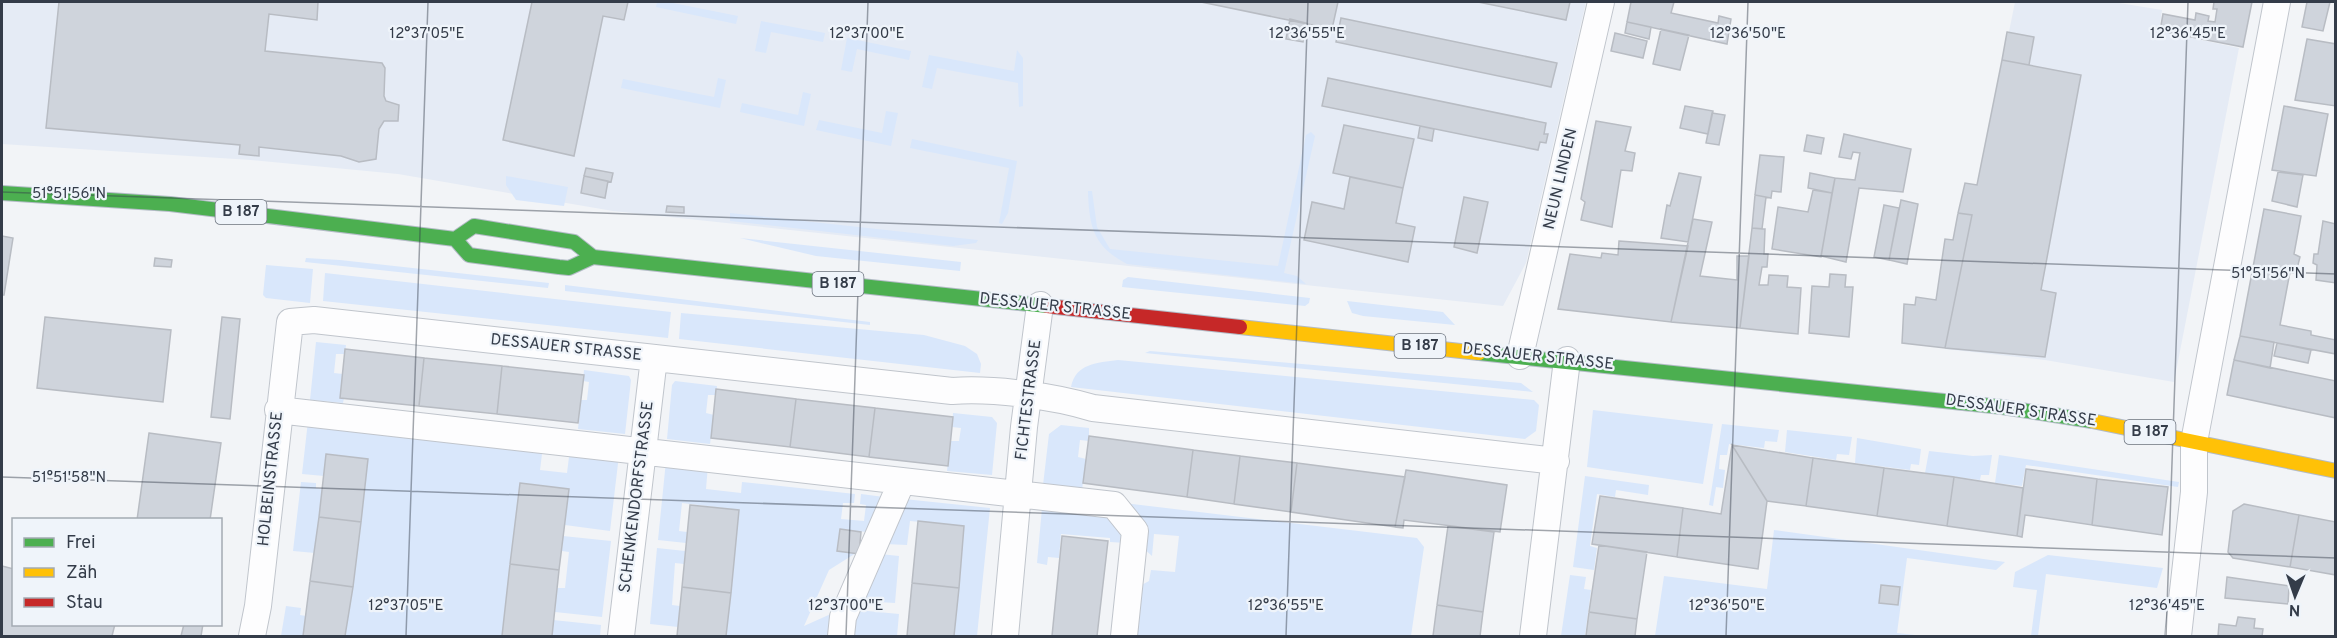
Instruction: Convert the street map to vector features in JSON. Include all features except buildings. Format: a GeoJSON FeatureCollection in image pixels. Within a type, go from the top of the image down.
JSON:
{"type":"FeatureCollection","features":[{"type":"Feature","properties":{"kind":"main road","name":"B 187"},"geometry":{"type":"LineString","coordinates":[[2,193],[170,204],[456,239]]}},
{"type":"Feature","properties":{"kind":"main road","name":"DESSAUER STRASSE"},"geometry":{"type":"LineString","coordinates":[[593,257],[574,242],[474,226],[456,239],[469,255],[569,268],[593,257],[2002,407],[2068,416],[2336,471]]}},
{"type":"Feature","properties":{"kind":"street","name":"NEUN LINDEN"},"geometry":{"type":"LineString","coordinates":[[1520,356],[1601,2]]}},
{"type":"Feature","properties":{"kind":"street"},"geometry":{"type":"LineString","coordinates":[[2178,636],[2194,492],[2194,441],[2277,2]]}},
{"type":"Feature","properties":{"kind":"street","name":"FICHTESTRASSE"},"geometry":{"type":"LineString","coordinates":[[1005,636],[1018,495],[1040,305]]}},
{"type":"Feature","properties":{"kind":"street","name":"DESSAUER STRASSE"},"geometry":{"type":"LineString","coordinates":[[290,322],[315,320],[952,391],[970,390],[1029,396],[1094,408],[1556,461]]}},
{"type":"Feature","properties":{"kind":"street","name":"HOLBEINSTRASSE"},"geometry":{"type":"LineString","coordinates":[[252,636],[258,606],[278,410],[290,322]]}},
{"type":"Feature","properties":{"kind":"street","name":"SCHENKENDORFSTRASSE"},"geometry":{"type":"LineString","coordinates":[[621,636],[654,357]]}},
{"type":"Feature","properties":{"kind":"street"},"geometry":{"type":"LineString","coordinates":[[1533,636],[1567,360]]}},
{"type":"Feature","properties":{"kind":"street"},"geometry":{"type":"LineString","coordinates":[[278,410],[1114,505],[1135,531],[1124,636]]}},
{"type":"Feature","properties":{"kind":"street"},"geometry":{"type":"LineString","coordinates":[[841,636],[843,617],[902,481]]}},
{"type":"Feature","properties":{"kind":"shaded area"},"geometry":{"type":"Polygon","coordinates":[[[2,2],[1586,2],[1526,263],[1503,306],[613,211],[398,174],[251,160],[2,144],[2,2]]]}},
{"type":"Feature","properties":{"kind":"shaded area"},"geometry":{"type":"Polygon","coordinates":[[[657,2],[668,2],[738,16],[736,24],[656,7],[657,2]]]}},
{"type":"Feature","properties":{"kind":"shaded area"},"geometry":{"type":"Polygon","coordinates":[[[2015,2],[2113,2],[2162,10],[2159,31],[2239,48],[2174,382],[2045,360],[1945,349],[2015,2]]]}},
{"type":"Feature","properties":{"kind":"shaded area"},"geometry":{"type":"Polygon","coordinates":[[[761,21],[825,33],[823,42],[771,32],[766,53],[755,51],[761,21]]]}},
{"type":"Feature","properties":{"kind":"shaded area"},"geometry":{"type":"Polygon","coordinates":[[[847,38],[911,51],[909,60],[857,49],[852,72],[841,70],[847,38]]]}},
{"type":"Feature","properties":{"kind":"shaded area"},"geometry":{"type":"Polygon","coordinates":[[[1017,50],[1023,58],[1023,106],[1019,107],[1018,83],[937,68],[932,89],[922,87],[929,55],[1014,71],[1017,50]]]}},
{"type":"Feature","properties":{"kind":"shaded area"},"geometry":{"type":"Polygon","coordinates":[[[718,78],[726,80],[720,108],[621,88],[623,79],[714,97],[718,78]]]}},
{"type":"Feature","properties":{"kind":"shaded area"},"geometry":{"type":"Polygon","coordinates":[[[803,92],[811,94],[804,126],[740,112],[742,103],[798,115],[803,92]]]}},
{"type":"Feature","properties":{"kind":"shaded area"},"geometry":{"type":"Polygon","coordinates":[[[886,111],[898,113],[891,146],[816,130],[819,120],[882,133],[886,111]]]}},
{"type":"Feature","properties":{"kind":"shaded area"},"geometry":{"type":"Polygon","coordinates":[[[1311,132],[1315,136],[1284,273],[1297,276],[1306,284],[1127,264],[1100,243],[1092,225],[1088,191],[1092,191],[1097,227],[1110,249],[1278,266],[1306,135],[1311,132]]]}},
{"type":"Feature","properties":{"kind":"shaded area"},"geometry":{"type":"Polygon","coordinates":[[[912,139],[1017,161],[1008,213],[1002,224],[999,223],[1009,168],[910,148],[912,139]]]}},
{"type":"Feature","properties":{"kind":"shaded area"},"geometry":{"type":"Polygon","coordinates":[[[506,176],[568,187],[564,206],[516,200],[506,185],[506,176]]]}},
{"type":"Feature","properties":{"kind":"shaded area"},"geometry":{"type":"Polygon","coordinates":[[[730,213],[978,240],[976,243],[953,246],[730,221],[730,213]]]}},
{"type":"Feature","properties":{"kind":"shaded area"},"geometry":{"type":"Polygon","coordinates":[[[740,238],[961,262],[960,271],[816,256],[740,238]]]}},
{"type":"Feature","properties":{"kind":"shaded area"},"geometry":{"type":"Polygon","coordinates":[[[306,258],[549,283],[548,288],[305,262],[306,258]]]}},
{"type":"Feature","properties":{"kind":"shaded area"},"geometry":{"type":"Polygon","coordinates":[[[266,265],[313,269],[310,303],[266,298],[263,295],[266,265]]]}},
{"type":"Feature","properties":{"kind":"shaded area"},"geometry":{"type":"Polygon","coordinates":[[[325,273],[671,312],[668,338],[323,301],[325,273]]]}},
{"type":"Feature","properties":{"kind":"shaded area"},"geometry":{"type":"Polygon","coordinates":[[[1128,277],[1310,298],[1309,303],[1305,306],[1122,287],[1123,280],[1128,277]]]}},
{"type":"Feature","properties":{"kind":"shaded area"},"geometry":{"type":"Polygon","coordinates":[[[565,285],[870,322],[870,325],[565,291],[565,285]]]}},
{"type":"Feature","properties":{"kind":"shaded area"},"geometry":{"type":"Polygon","coordinates":[[[1347,301],[1443,312],[1455,325],[1363,316],[1352,313],[1347,301]]]}},
{"type":"Feature","properties":{"kind":"shaded area"},"geometry":{"type":"Polygon","coordinates":[[[681,313],[924,335],[965,346],[977,354],[981,364],[980,373],[679,339],[681,313]]]}},
{"type":"Feature","properties":{"kind":"shaded area"},"geometry":{"type":"Polygon","coordinates":[[[316,342],[346,345],[345,354],[336,354],[334,373],[343,374],[340,397],[344,398],[343,403],[310,400],[316,342]]]}},
{"type":"Feature","properties":{"kind":"shaded area"},"geometry":{"type":"Polygon","coordinates":[[[1150,351],[1521,383],[1533,392],[1145,353],[1150,351]]]}},
{"type":"Feature","properties":{"kind":"shaded area"},"geometry":{"type":"Polygon","coordinates":[[[1118,360],[1534,400],[1539,405],[1536,431],[1525,439],[1071,387],[1078,373],[1088,366],[1118,360]]]}},
{"type":"Feature","properties":{"kind":"shaded area"},"geometry":{"type":"Polygon","coordinates":[[[584,370],[629,376],[631,380],[625,434],[578,429],[581,400],[587,400],[589,382],[583,381],[584,370]]]}},
{"type":"Feature","properties":{"kind":"shaded area"},"geometry":{"type":"Polygon","coordinates":[[[675,381],[717,386],[716,395],[708,395],[706,413],[714,415],[710,444],[667,439],[672,385],[675,381]]]}},
{"type":"Feature","properties":{"kind":"shaded area"},"geometry":{"type":"Polygon","coordinates":[[[1593,410],[1713,424],[1703,484],[1587,467],[1593,410]]]}},
{"type":"Feature","properties":{"kind":"shaded area"},"geometry":{"type":"Polygon","coordinates":[[[953,413],[992,417],[997,423],[992,475],[947,471],[950,441],[959,441],[961,428],[952,427],[953,413]]]}},
{"type":"Feature","properties":{"kind":"shaded area"},"geometry":{"type":"Polygon","coordinates":[[[308,421],[543,446],[540,470],[567,473],[570,449],[619,455],[610,531],[565,525],[568,489],[520,484],[502,636],[345,636],[368,459],[327,454],[324,476],[302,474],[308,421]]]}},
{"type":"Feature","properties":{"kind":"shaded area"},"geometry":{"type":"Polygon","coordinates":[[[1722,424],[1779,430],[1777,442],[1765,441],[1764,448],[1729,444],[1727,455],[1720,455],[1719,469],[1725,470],[1723,488],[1716,487],[1713,506],[1709,505],[1722,424]]]}},
{"type":"Feature","properties":{"kind":"shaded area"},"geometry":{"type":"Polygon","coordinates":[[[1061,425],[1089,428],[1089,441],[1080,440],[1078,457],[1086,459],[1082,490],[1043,485],[1049,434],[1061,425]]]}},
{"type":"Feature","properties":{"kind":"shaded area"},"geometry":{"type":"Polygon","coordinates":[[[1787,430],[1852,437],[1849,455],[1837,454],[1836,460],[1785,452],[1787,430]]]}},
{"type":"Feature","properties":{"kind":"shaded area"},"geometry":{"type":"Polygon","coordinates":[[[1857,438],[1921,449],[1919,465],[1911,464],[1910,470],[1855,463],[1857,438]]]}},
{"type":"Feature","properties":{"kind":"shaded area"},"geometry":{"type":"Polygon","coordinates":[[[1929,451],[1973,456],[1992,455],[1989,475],[1981,475],[1980,480],[1925,473],[1929,451]]]}},
{"type":"Feature","properties":{"kind":"shaded area"},"geometry":{"type":"Polygon","coordinates":[[[1999,455],[2179,482],[2178,487],[2026,465],[2022,486],[1995,483],[1999,455]]]}},
{"type":"Feature","properties":{"kind":"shaded area"},"geometry":{"type":"Polygon","coordinates":[[[666,461],[708,465],[706,489],[741,493],[742,482],[855,494],[854,503],[843,503],[841,519],[864,521],[866,505],[860,504],[861,494],[884,497],[869,532],[840,530],[837,551],[856,553],[829,570],[804,626],[833,613],[830,636],[726,636],[739,510],[682,503],[679,531],[687,532],[686,543],[658,540],[666,461]]]}},
{"type":"Feature","properties":{"kind":"shaded area"},"geometry":{"type":"Polygon","coordinates":[[[1585,476],[1649,485],[1648,495],[1616,490],[1615,497],[1597,494],[1590,546],[1597,548],[1594,570],[1573,567],[1585,476]]]}},
{"type":"Feature","properties":{"kind":"shaded area"},"geometry":{"type":"Polygon","coordinates":[[[301,482],[316,483],[316,488],[322,489],[315,553],[293,551],[301,482]]]}},
{"type":"Feature","properties":{"kind":"shaded area"},"geometry":{"type":"Polygon","coordinates":[[[904,499],[990,508],[977,636],[954,636],[964,526],[910,521],[907,545],[885,544],[904,499]]]}},
{"type":"Feature","properties":{"kind":"shaded area"},"geometry":{"type":"Polygon","coordinates":[[[1124,503],[1417,538],[1424,547],[1411,636],[1132,636],[1136,588],[1149,581],[1151,570],[1175,572],[1179,536],[1154,534],[1152,556],[1142,547],[1124,503]]]}},
{"type":"Feature","properties":{"kind":"shaded area"},"geometry":{"type":"Polygon","coordinates":[[[1042,508],[1112,515],[1126,543],[1110,542],[1110,538],[1061,534],[1059,558],[1048,557],[1047,565],[1037,563],[1042,508]]]}},
{"type":"Feature","properties":{"kind":"shaded area"},"geometry":{"type":"Polygon","coordinates":[[[1774,530],[2005,562],[1996,570],[1907,558],[1897,633],[1924,636],[1655,636],[1664,576],[1767,589],[1774,530]]]}},
{"type":"Feature","properties":{"kind":"shaded area"},"geometry":{"type":"Polygon","coordinates":[[[563,536],[611,541],[602,617],[555,612],[557,588],[565,588],[569,552],[562,551],[563,536]]]}},
{"type":"Feature","properties":{"kind":"shaded area"},"geometry":{"type":"Polygon","coordinates":[[[657,548],[685,551],[684,564],[675,563],[672,605],[680,606],[678,627],[650,624],[657,548]]]}},
{"type":"Feature","properties":{"kind":"shaded area"},"geometry":{"type":"Polygon","coordinates":[[[880,554],[899,556],[895,603],[861,601],[880,554]]]}},
{"type":"Feature","properties":{"kind":"shaded area"},"geometry":{"type":"Polygon","coordinates":[[[2048,555],[2163,568],[2157,588],[2046,574],[2038,636],[2031,636],[2037,590],[2013,587],[2015,572],[2048,555]]]}},
{"type":"Feature","properties":{"kind":"shaded area"},"geometry":{"type":"Polygon","coordinates":[[[1570,575],[1586,577],[1584,589],[1591,590],[1585,636],[1561,636],[1570,575]]]}},
{"type":"Feature","properties":{"kind":"shaded area"},"geometry":{"type":"Polygon","coordinates":[[[286,606],[301,608],[300,615],[306,616],[303,636],[281,636],[286,606]]]}},
{"type":"Feature","properties":{"kind":"shaded area"},"geometry":{"type":"Polygon","coordinates":[[[857,610],[899,614],[897,636],[851,636],[857,610]]]}},
{"type":"Feature","properties":{"kind":"shaded area"},"geometry":{"type":"Polygon","coordinates":[[[553,620],[601,625],[600,636],[552,636],[553,620]]]}},
{"type":"Feature","properties":{"kind":"traffic: fast"},"geometry":{"type":"LineString","coordinates":[[2,193],[170,204],[455,239],[474,226],[574,242],[593,257]]}},
{"type":"Feature","properties":{"kind":"traffic: fast"},"geometry":{"type":"LineString","coordinates":[[455,239],[469,255],[559,267],[569,268],[593,257],[1047,306]]}},
{"type":"Feature","properties":{"kind":"traffic: fast"},"geometry":{"type":"LineString","coordinates":[[1479,353],[2002,407],[2092,421]]}},
{"type":"Feature","properties":{"kind":"traffic: slow"},"geometry":{"type":"LineString","coordinates":[[1240,327],[1479,353]]}},
{"type":"Feature","properties":{"kind":"traffic: slow"},"geometry":{"type":"LineString","coordinates":[[2092,421],[2336,471]]}},
{"type":"Feature","properties":{"kind":"traffic: jam"},"geometry":{"type":"LineString","coordinates":[[1047,306],[1240,327]]}}]}
